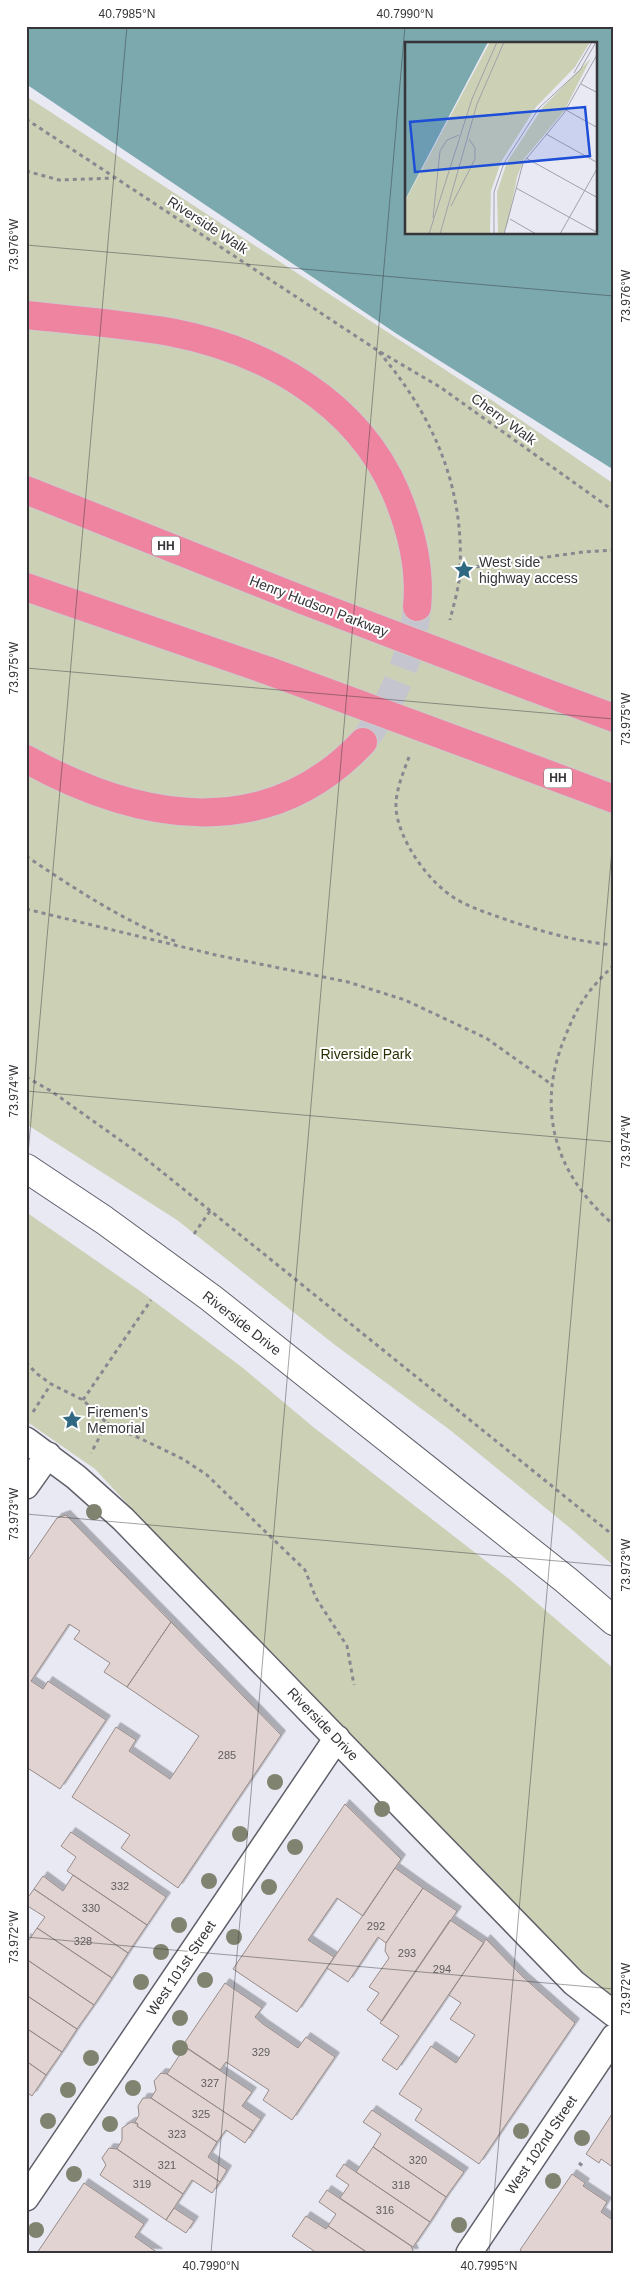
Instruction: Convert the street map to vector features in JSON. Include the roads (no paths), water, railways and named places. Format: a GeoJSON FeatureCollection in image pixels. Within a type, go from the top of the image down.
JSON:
{"type":"FeatureCollection","features":[{"type":"Feature","properties":{"kind":"highway"},"geometry":{"type":"LineString","coordinates":[[26,315],[131,327],[171,333],[204,341],[267,364],[339,410],[375,455],[391,481],[404,513],[412,540],[416,567],[418,607]]}},
{"type":"Feature","properties":{"kind":"highway","name":"Henry Hudson Parkway"},"geometry":{"type":"LineString","coordinates":[[26,490],[305,601],[614,718]]}},
{"type":"Feature","properties":{"kind":"highway","name":"HH"},"geometry":{"type":"LineString","coordinates":[[26,587],[269,671],[614,799]]}},
{"type":"Feature","properties":{"kind":"highway"},"geometry":{"type":"LineString","coordinates":[[26,759],[81,785],[117,798],[178,812],[210,813],[239,811],[270,803],[298,792],[342,762],[363,742]]}},
{"type":"Feature","properties":{"kind":"main road","name":"Riverside Drive"},"geometry":{"type":"LineString","coordinates":[[26,1168],[111,1226],[217,1304],[566,1580],[614,1621]]}},
{"type":"Feature","properties":{"kind":"street","name":"Riverside Drive"},"geometry":{"type":"LineString","coordinates":[[26,1440],[92,1490],[123,1519],[574,1983],[614,2014]]}},
{"type":"Feature","properties":{"kind":"street"},"geometry":{"type":"LineString","coordinates":[[26,1486],[48,1455]]}},
{"type":"Feature","properties":{"kind":"street","name":"West 101st Street"},"geometry":{"type":"LineString","coordinates":[[26,2198],[337,1738]]}},
{"type":"Feature","properties":{"kind":"street","name":"West 102nd Street"},"geometry":{"type":"LineString","coordinates":[[469,2253],[614,2037]]}},
{"type":"Feature","properties":{"kind":"water"},"geometry":{"type":"Polygon","coordinates":[[[26,26],[614,26],[614,470],[397,334],[26,84],[26,26]]]}},
{"type":"Feature","properties":{"kind":"tunnel"},"geometry":{"type":"LineString","coordinates":[[363,742],[392,695],[406,661],[415,625],[417,607]]}},
{"type":"Feature","properties":{"kind":"place","name":"West side highway access"},"geometry":{"type":"Point","coordinates":[464,570]}},
{"type":"Feature","properties":{"kind":"place","name":"Firemen's Memorial"},"geometry":{"type":"Point","coordinates":[72,1420]}},
{"type":"Feature","properties":{"kind":"park label","name":"Riverside Park"},"geometry":{"type":"Point","coordinates":[366,1054]}}]}
